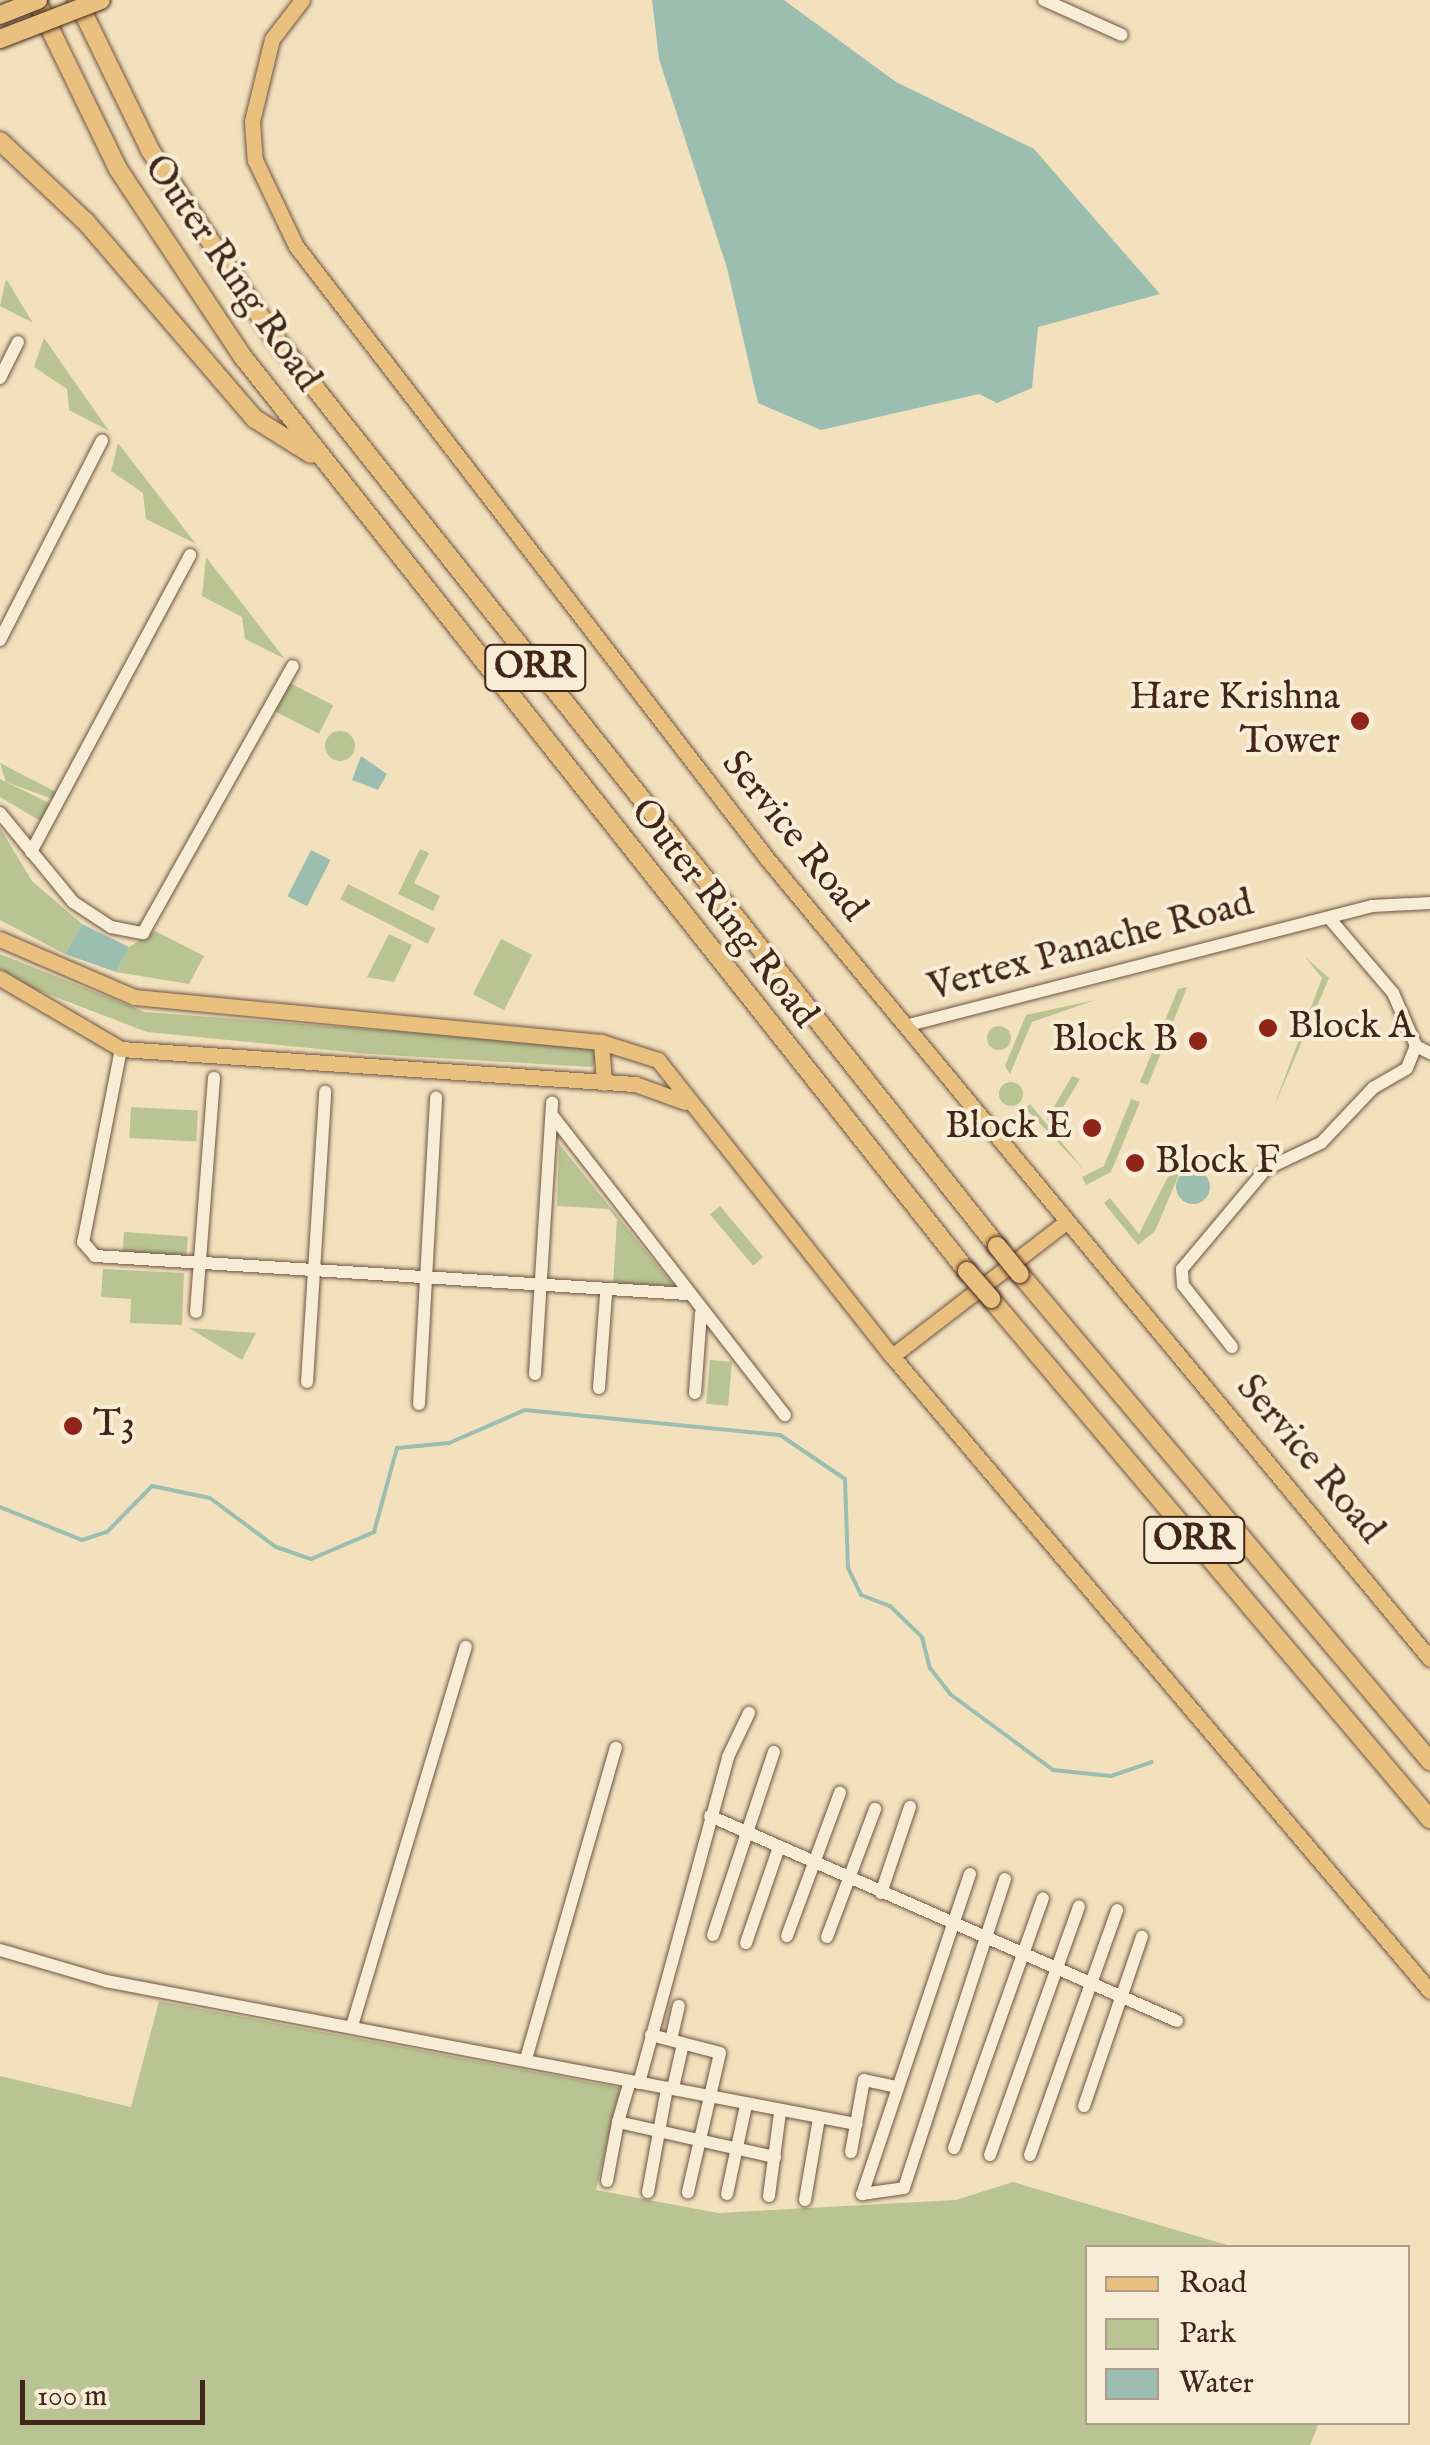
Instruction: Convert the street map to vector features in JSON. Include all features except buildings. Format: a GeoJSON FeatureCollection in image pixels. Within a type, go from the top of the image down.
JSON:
{"type":"FeatureCollection","features":[{"type":"Feature","properties":{"kind":"highway"},"geometry":{"type":"LineString","coordinates":[[0,15],[37,0]]}},
{"type":"Feature","properties":{"kind":"highway","name":"Outer Ring Road"},"geometry":{"type":"LineString","coordinates":[[37,0],[147,218],[325,463],[967,1271],[1430,1819]]}},
{"type":"Feature","properties":{"kind":"highway","name":"Outer Ring Road"},"geometry":{"type":"LineString","coordinates":[[77,0],[150,150],[241,290],[828,1038],[1020,1274],[1430,1761]]}},
{"type":"Feature","properties":{"kind":"highway"},"geometry":{"type":"LineString","coordinates":[[0,39],[102,0]]}},
{"type":"Feature","properties":{"kind":"highway"},"geometry":{"type":"LineString","coordinates":[[0,141],[86,222],[255,419],[325,463]]}},
{"type":"Feature","properties":{"kind":"main road","name":"Service Road"},"geometry":{"type":"LineString","coordinates":[[302,0],[272,39],[252,121],[272,207],[474,484],[865,978],[1430,1659]]}},
{"type":"Feature","properties":{"kind":"main road"},"geometry":{"type":"LineString","coordinates":[[0,939],[134,997],[601,1042],[658,1060],[892,1356],[1430,1991]]}},
{"type":"Feature","properties":{"kind":"main road"},"geometry":{"type":"LineString","coordinates":[[0,978],[120,1049],[662,1088],[689,1104]]}},
{"type":"Feature","properties":{"kind":"main road"},"geometry":{"type":"LineString","coordinates":[[601,1042],[604,1084]]}},
{"type":"Feature","properties":{"kind":"main road"},"geometry":{"type":"LineString","coordinates":[[892,1356],[1066,1223]]}},
{"type":"Feature","properties":{"kind":"street"},"geometry":{"type":"LineString","coordinates":[[1044,0],[1122,35]]}},
{"type":"Feature","properties":{"kind":"street"},"geometry":{"type":"LineString","coordinates":[[0,378],[18,342]]}},
{"type":"Feature","properties":{"kind":"street"},"geometry":{"type":"LineString","coordinates":[[0,640],[102,440]]}},
{"type":"Feature","properties":{"kind":"street"},"geometry":{"type":"LineString","coordinates":[[30,852],[190,554]]}},
{"type":"Feature","properties":{"kind":"street"},"geometry":{"type":"LineString","coordinates":[[0,813],[82,909],[143,933],[292,666]]}},
{"type":"Feature","properties":{"kind":"street","name":"Vertex Panache Road"},"geometry":{"type":"LineString","coordinates":[[906,1026],[1291,926],[1430,903]]}},
{"type":"Feature","properties":{"kind":"street"},"geometry":{"type":"LineString","coordinates":[[1330,919],[1393,993],[1416,1046],[1430,1053]]}},
{"type":"Feature","properties":{"kind":"street"},"geometry":{"type":"LineString","coordinates":[[1232,1347],[1184,1285],[1182,1268],[1266,1169],[1321,1143],[1373,1088],[1407,1068],[1416,1046]]}},
{"type":"Feature","properties":{"kind":"street"},"geometry":{"type":"LineString","coordinates":[[120,1049],[83,1242],[94,1256],[606,1294],[687,1294]]}},
{"type":"Feature","properties":{"kind":"street"},"geometry":{"type":"LineString","coordinates":[[196,1312],[214,1078]]}},
{"type":"Feature","properties":{"kind":"street"},"geometry":{"type":"LineString","coordinates":[[307,1382],[325,1092]]}},
{"type":"Feature","properties":{"kind":"street"},"geometry":{"type":"LineString","coordinates":[[419,1404],[436,1097]]}},
{"type":"Feature","properties":{"kind":"street"},"geometry":{"type":"LineString","coordinates":[[535,1374],[552,1109],[687,1294],[785,1415]]}},
{"type":"Feature","properties":{"kind":"street"},"geometry":{"type":"LineString","coordinates":[[598,1388],[606,1294]]}},
{"type":"Feature","properties":{"kind":"street"},"geometry":{"type":"LineString","coordinates":[[695,1393],[702,1312]]}},
{"type":"Feature","properties":{"kind":"street"},"geometry":{"type":"LineString","coordinates":[[352,2026],[466,1647]]}},
{"type":"Feature","properties":{"kind":"street"},"geometry":{"type":"LineString","coordinates":[[606,2181],[618,2122],[651,2035],[710,1816],[749,1713]]}},
{"type":"Feature","properties":{"kind":"street"},"geometry":{"type":"LineString","coordinates":[[526,2058],[616,1748]]}},
{"type":"Feature","properties":{"kind":"street"},"geometry":{"type":"LineString","coordinates":[[713,1935],[744,1832],[774,1752]]}},
{"type":"Feature","properties":{"kind":"street"},"geometry":{"type":"LineString","coordinates":[[786,1936],[840,1793]]}},
{"type":"Feature","properties":{"kind":"street"},"geometry":{"type":"LineString","coordinates":[[881,1894],[910,1808]]}},
{"type":"Feature","properties":{"kind":"street"},"geometry":{"type":"LineString","coordinates":[[827,1937],[875,1809]]}},
{"type":"Feature","properties":{"kind":"street"},"geometry":{"type":"LineString","coordinates":[[710,1816],[982,1941],[1177,2022]]}},
{"type":"Feature","properties":{"kind":"street"},"geometry":{"type":"LineString","coordinates":[[746,1943],[779,1847]]}},
{"type":"Feature","properties":{"kind":"street"},"geometry":{"type":"LineString","coordinates":[[970,1874],[862,2194],[904,2188],[1005,1879]]}},
{"type":"Feature","properties":{"kind":"street"},"geometry":{"type":"LineString","coordinates":[[954,2148],[1043,1898]]}},
{"type":"Feature","properties":{"kind":"street"},"geometry":{"type":"LineString","coordinates":[[990,2155],[1078,1906]]}},
{"type":"Feature","properties":{"kind":"street"},"geometry":{"type":"LineString","coordinates":[[1030,2155],[1118,1910]]}},
{"type":"Feature","properties":{"kind":"street"},"geometry":{"type":"LineString","coordinates":[[1084,2106],[1142,1938]]}},
{"type":"Feature","properties":{"kind":"street"},"geometry":{"type":"LineString","coordinates":[[0,1950],[106,1980],[856,2124]]}},
{"type":"Feature","properties":{"kind":"street"},"geometry":{"type":"LineString","coordinates":[[648,2192],[670,2088],[679,2006]]}},
{"type":"Feature","properties":{"kind":"street"},"geometry":{"type":"LineString","coordinates":[[651,2035],[720,2053],[688,2192]]}},
{"type":"Feature","properties":{"kind":"street"},"geometry":{"type":"LineString","coordinates":[[851,2152],[864,2080],[897,2087]]}},
{"type":"Feature","properties":{"kind":"street"},"geometry":{"type":"LineString","coordinates":[[727,2194],[746,2105]]}},
{"type":"Feature","properties":{"kind":"street"},"geometry":{"type":"LineString","coordinates":[[769,2196],[780,2112]]}},
{"type":"Feature","properties":{"kind":"street"},"geometry":{"type":"LineString","coordinates":[[805,2200],[819,2118]]}},
{"type":"Feature","properties":{"kind":"street"},"geometry":{"type":"LineString","coordinates":[[618,2122],[775,2157]]}},
{"type":"Feature","properties":{"kind":"green space"},"geometry":{"type":"Polygon","coordinates":[[[6,279],[33,323],[0,306],[6,279]]]}},
{"type":"Feature","properties":{"kind":"green space"},"geometry":{"type":"Polygon","coordinates":[[[44,338],[109,431],[69,410],[67,389],[34,367],[44,338]]]}},
{"type":"Feature","properties":{"kind":"green space"},"geometry":{"type":"Polygon","coordinates":[[[118,443],[196,544],[146,519],[143,493],[111,471],[118,443]]]}},
{"type":"Feature","properties":{"kind":"green space"},"geometry":{"type":"Polygon","coordinates":[[[206,557],[285,659],[245,639],[242,617],[202,596],[206,557]]]}},
{"type":"Feature","properties":{"kind":"green space"},"geometry":{"type":"Polygon","coordinates":[[[288,682],[333,705],[319,734],[273,711],[288,682]]]}},
{"type":"Feature","properties":{"kind":"green space"},"geometry":{"type":"Polygon","coordinates":[[[340,731],[350,736],[355,746],[350,756],[340,761],[330,756],[325,746],[330,736],[340,731]]]}},
{"type":"Feature","properties":{"kind":"green space"},"geometry":{"type":"Polygon","coordinates":[[[0,763],[56,792],[53,799],[6,782],[0,763]]]}},
{"type":"Feature","properties":{"kind":"green space"},"geometry":{"type":"Polygon","coordinates":[[[0,779],[51,804],[42,822],[0,797],[0,779]]]}},
{"type":"Feature","properties":{"kind":"green space"},"geometry":{"type":"Polygon","coordinates":[[[0,828],[32,881],[82,924],[65,954],[0,920],[0,828]]]}},
{"type":"Feature","properties":{"kind":"green space"},"geometry":{"type":"Polygon","coordinates":[[[420,849],[429,853],[414,883],[440,896],[433,911],[398,894],[420,849]]]}},
{"type":"Feature","properties":{"kind":"green space"},"geometry":{"type":"Polygon","coordinates":[[[348,884],[435,928],[428,944],[340,899],[348,884]]]}},
{"type":"Feature","properties":{"kind":"green space"},"geometry":{"type":"Polygon","coordinates":[[[155,931],[204,956],[189,984],[116,972],[129,947],[155,931]]]}},
{"type":"Feature","properties":{"kind":"green space"},"geometry":{"type":"Polygon","coordinates":[[[389,934],[412,945],[394,982],[367,977],[389,934]]]}},
{"type":"Feature","properties":{"kind":"green space"},"geometry":{"type":"Polygon","coordinates":[[[501,939],[532,955],[504,1010],[473,994],[501,939]]]}},
{"type":"Feature","properties":{"kind":"green space"},"geometry":{"type":"Polygon","coordinates":[[[0,954],[145,1012],[590,1046],[597,1059],[592,1067],[370,1054],[147,1032],[32,988],[0,969],[0,954]]]}},
{"type":"Feature","properties":{"kind":"green space"},"geometry":{"type":"Polygon","coordinates":[[[1305,957],[1329,978],[1273,1109],[1322,978],[1305,957]]]}},
{"type":"Feature","properties":{"kind":"green space"},"geometry":{"type":"Polygon","coordinates":[[[1187,987],[1148,1085],[1140,1082],[1178,989],[1187,987]]]}},
{"type":"Feature","properties":{"kind":"green space"},"geometry":{"type":"Polygon","coordinates":[[[1095,1000],[1032,1022],[1010,1074],[1005,1066],[1026,1015],[1095,1000]]]}},
{"type":"Feature","properties":{"kind":"green space"},"geometry":{"type":"Polygon","coordinates":[[[999,1026],[1008,1029],[1008,1047],[999,1050],[990,1047],[987,1038],[990,1029],[999,1026]]]}},
{"type":"Feature","properties":{"kind":"green space"},"geometry":{"type":"Polygon","coordinates":[[[1072,1076],[1080,1079],[1052,1126],[1047,1119],[1072,1076]]]}},
{"type":"Feature","properties":{"kind":"green space"},"geometry":{"type":"Polygon","coordinates":[[[1011,1082],[1020,1085],[1020,1103],[1011,1106],[1002,1103],[999,1094],[1002,1085],[1011,1082]]]}},
{"type":"Feature","properties":{"kind":"green space"},"geometry":{"type":"Polygon","coordinates":[[[1131,1099],[1140,1102],[1111,1172],[1086,1185],[1082,1177],[1104,1166],[1131,1099]]]}},
{"type":"Feature","properties":{"kind":"green space"},"geometry":{"type":"Polygon","coordinates":[[[1030,1104],[1086,1172],[1025,1108],[1030,1104]]]}},
{"type":"Feature","properties":{"kind":"green space"},"geometry":{"type":"Polygon","coordinates":[[[131,1107],[198,1111],[196,1141],[129,1138],[131,1107]]]}},
{"type":"Feature","properties":{"kind":"green space"},"geometry":{"type":"Polygon","coordinates":[[[559,1144],[674,1286],[613,1285],[617,1219],[609,1209],[557,1206],[559,1144]]]}},
{"type":"Feature","properties":{"kind":"green space"},"geometry":{"type":"Polygon","coordinates":[[[1179,1155],[1186,1158],[1155,1231],[1138,1245],[1104,1203],[1110,1198],[1139,1234],[1179,1155]]]}},
{"type":"Feature","properties":{"kind":"green space"},"geometry":{"type":"Polygon","coordinates":[[[720,1206],[763,1257],[753,1266],[710,1214],[720,1206]]]}},
{"type":"Feature","properties":{"kind":"green space"},"geometry":{"type":"Polygon","coordinates":[[[124,1232],[188,1236],[186,1259],[122,1255],[124,1232]]]}},
{"type":"Feature","properties":{"kind":"green space"},"geometry":{"type":"Polygon","coordinates":[[[103,1269],[184,1273],[182,1325],[130,1323],[131,1299],[101,1297],[103,1269]]]}},
{"type":"Feature","properties":{"kind":"green space"},"geometry":{"type":"Polygon","coordinates":[[[189,1328],[256,1333],[242,1360],[189,1328]]]}},
{"type":"Feature","properties":{"kind":"green space"},"geometry":{"type":"Polygon","coordinates":[[[710,1360],[732,1362],[728,1406],[706,1404],[710,1360]]]}},
{"type":"Feature","properties":{"kind":"green space"},"geometry":{"type":"Polygon","coordinates":[[[159,2001],[620,2088],[596,2190],[718,2213],[956,2200],[1013,2182],[1227,2245],[1085,2245],[1085,2425],[1318,2425],[1310,2445],[0,2445],[0,2076],[131,2107],[159,2001]]]}},
{"type":"Feature","properties":{"kind":"water"},"geometry":{"type":"Polygon","coordinates":[[[652,0],[784,0],[896,82],[1034,149],[1160,294],[1038,327],[1032,388],[997,403],[979,394],[821,430],[758,403],[727,268],[659,59],[652,0]]]}},
{"type":"Feature","properties":{"kind":"water"},"geometry":{"type":"Polygon","coordinates":[[[361,756],[387,774],[378,790],[352,780],[361,756]]]}},
{"type":"Feature","properties":{"kind":"water"},"geometry":{"type":"Polygon","coordinates":[[[311,850],[331,860],[307,906],[287,896],[311,850]]]}},
{"type":"Feature","properties":{"kind":"water"},"geometry":{"type":"Polygon","coordinates":[[[82,924],[129,947],[116,972],[65,954],[82,924]]]}},
{"type":"Feature","properties":{"kind":"water"},"geometry":{"type":"Polygon","coordinates":[[[1193,1170],[1205,1175],[1210,1187],[1205,1199],[1193,1204],[1181,1199],[1176,1187],[1181,1175],[1193,1170]]]}},
{"type":"Feature","properties":{"kind":"waterway"},"geometry":{"type":"LineString","coordinates":[[0,1507],[82,1540],[107,1532],[152,1486],[210,1498],[276,1547],[311,1559],[374,1532],[397,1448],[449,1443],[525,1410],[780,1435],[845,1479],[848,1568],[861,1595],[890,1606],[922,1637],[930,1668],[950,1694],[1053,1770],[1111,1776],[1152,1762]]}},
{"type":"Feature","properties":{"kind":"place","name":"Hare Krishna Tower"},"geometry":{"type":"Point","coordinates":[1360,721]}},
{"type":"Feature","properties":{"kind":"place","name":"Block A"},"geometry":{"type":"Point","coordinates":[1268,1028]}},
{"type":"Feature","properties":{"kind":"place","name":"Block B"},"geometry":{"type":"Point","coordinates":[1198,1041]}},
{"type":"Feature","properties":{"kind":"place","name":"Block E"},"geometry":{"type":"Point","coordinates":[1092,1128]}},
{"type":"Feature","properties":{"kind":"place","name":"Block F"},"geometry":{"type":"Point","coordinates":[1135,1163]}},
{"type":"Feature","properties":{"kind":"place","name":"T3"},"geometry":{"type":"Point","coordinates":[73,1426]}}]}
